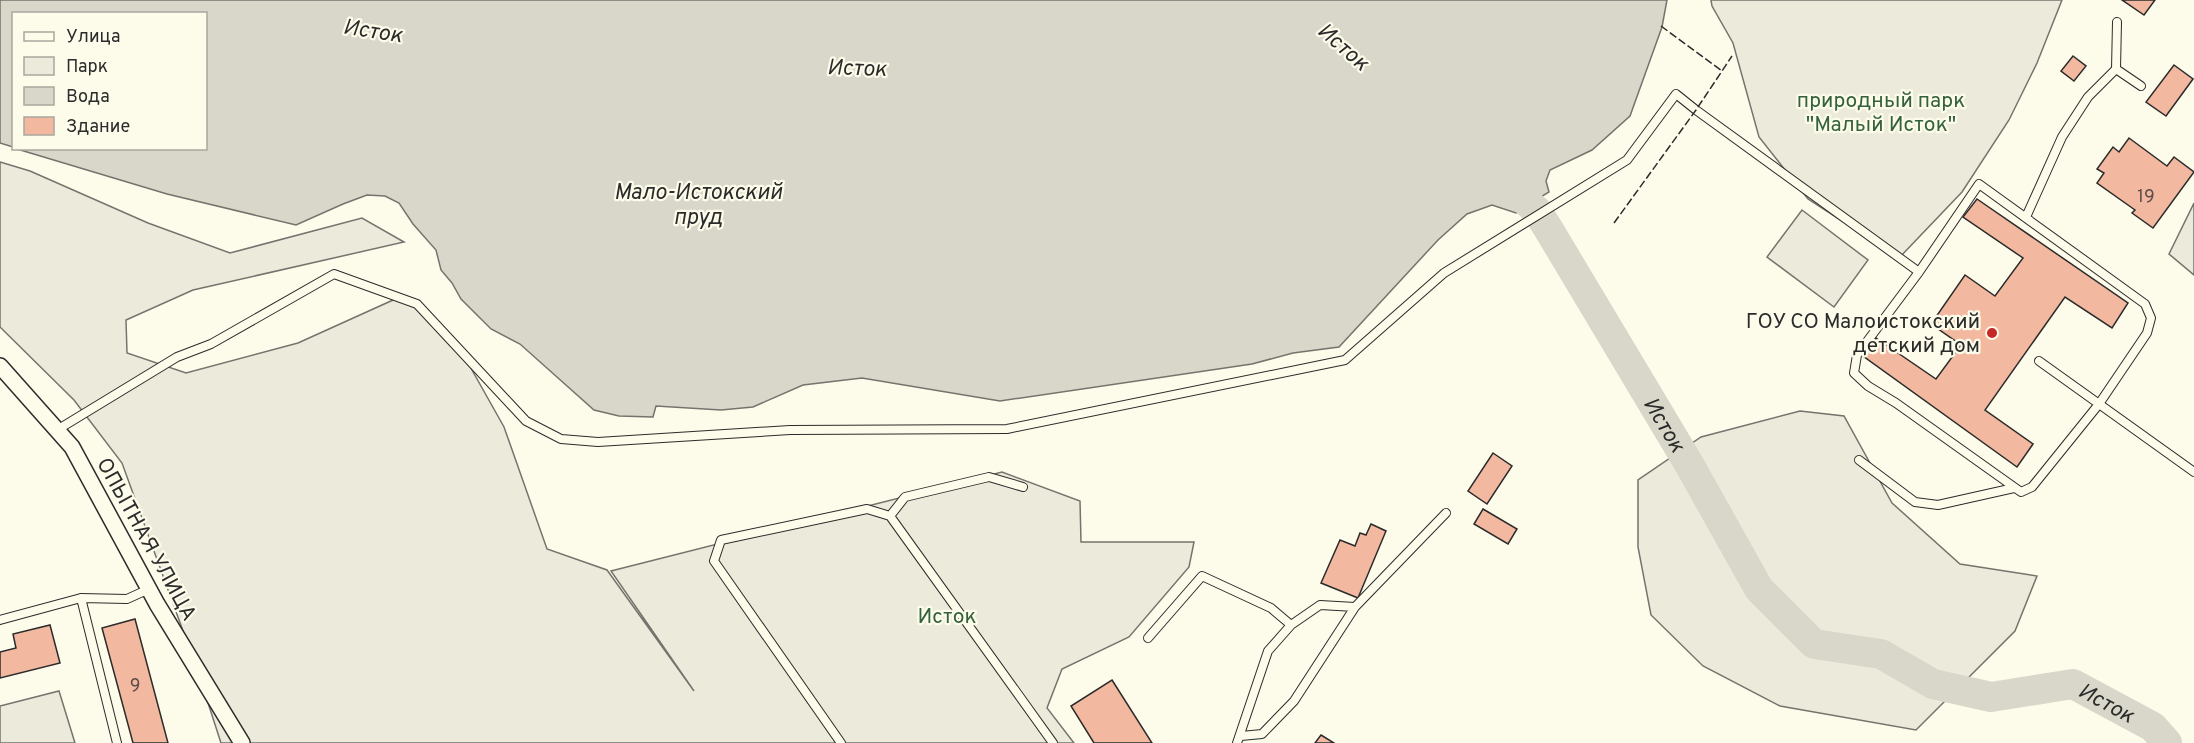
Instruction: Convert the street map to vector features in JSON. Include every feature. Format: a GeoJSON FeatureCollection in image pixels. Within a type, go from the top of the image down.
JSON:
{"type":"FeatureCollection","features":[{"type":"Feature","properties":{"kind":"street","name":"ОПЫТНАЯ УЛИЦА"},"geometry":{"type":"LineString","coordinates":[[0,366],[72,447],[149,590],[242,743]]}},
{"type":"Feature","properties":{"kind":"lane"},"geometry":{"type":"LineString","coordinates":[[2026,217],[2062,137],[2088,97],[2116,69],[2117,22]]}},
{"type":"Feature","properties":{"kind":"lane"},"geometry":{"type":"LineString","coordinates":[[2116,69],[2141,86]]}},
{"type":"Feature","properties":{"kind":"lane"},"geometry":{"type":"LineString","coordinates":[[57,430],[177,357],[211,344],[334,274],[417,304],[526,421],[561,440],[598,442],[790,430],[1007,429],[1345,360],[1444,273],[1627,160],[1676,94],[1919,272]]}},
{"type":"Feature","properties":{"kind":"lane"},"geometry":{"type":"LineString","coordinates":[[1979,184],[2026,217],[2145,304],[2151,318],[2147,333],[2099,404],[2032,487],[2021,492],[1896,403],[1868,386],[1854,373],[1857,355],[1919,272],[1979,184]]}},
{"type":"Feature","properties":{"kind":"lane"},"geometry":{"type":"LineString","coordinates":[[2039,361],[2194,472]]}},
{"type":"Feature","properties":{"kind":"lane"},"geometry":{"type":"LineString","coordinates":[[1859,460],[1915,502],[1938,505],[2013,488]]}},
{"type":"Feature","properties":{"kind":"lane"},"geometry":{"type":"LineString","coordinates":[[890,516],[905,497],[989,477],[1023,487]]}},
{"type":"Feature","properties":{"kind":"lane"},"geometry":{"type":"LineString","coordinates":[[841,743],[714,561],[721,540],[867,508],[890,516],[1053,743]]}},
{"type":"Feature","properties":{"kind":"lane"},"geometry":{"type":"LineString","coordinates":[[1355,607],[1320,605],[1291,625],[1268,651],[1239,739],[1262,734],[1294,701],[1355,607],[1446,513]]}},
{"type":"Feature","properties":{"kind":"lane"},"geometry":{"type":"LineString","coordinates":[[1148,638],[1202,576],[1271,608],[1291,625]]}},
{"type":"Feature","properties":{"kind":"lane"},"geometry":{"type":"LineString","coordinates":[[0,620],[81,598],[127,599],[149,590]]}},
{"type":"Feature","properties":{"kind":"lane"},"geometry":{"type":"LineString","coordinates":[[81,598],[117,743]]}},
{"type":"Feature","properties":{"kind":"green space","name":"природный парк \"Малый Исток\""},"geometry":{"type":"Polygon","coordinates":[[[1711,0],[2062,0],[2037,63],[2009,120],[1962,192],[1899,258],[1808,199],[1759,137],[1733,43],[1712,6],[1711,0]]]}},
{"type":"Feature","properties":{"kind":"green space"},"geometry":{"type":"Polygon","coordinates":[[[0,162],[30,171],[148,223],[230,253],[362,218],[404,242],[193,290],[126,320],[127,353],[186,373],[298,343],[402,296],[459,347],[504,427],[547,549],[607,570],[694,691],[611,571],[1002,472],[1080,501],[1081,542],[1194,542],[1189,567],[1129,637],[1062,669],[1047,708],[1074,743],[221,743],[199,675],[122,463],[74,400],[0,327],[0,162]]]}},
{"type":"Feature","properties":{"kind":"green space"},"geometry":{"type":"Polygon","coordinates":[[[2194,203],[2194,275],[2169,254],[2194,203]]]}},
{"type":"Feature","properties":{"kind":"green space"},"geometry":{"type":"Polygon","coordinates":[[[1802,210],[1868,260],[1834,307],[1767,257],[1802,210]]]}},
{"type":"Feature","properties":{"kind":"green space"},"geometry":{"type":"Polygon","coordinates":[[[1800,411],[1844,416],[1892,503],[1960,564],[2037,576],[2015,631],[1916,730],[1780,706],[1703,666],[1651,615],[1638,547],[1638,480],[1701,437],[1800,411]]]}},
{"type":"Feature","properties":{"kind":"green space"},"geometry":{"type":"Polygon","coordinates":[[[59,691],[75,743],[0,743],[0,706],[59,691]]]}},
{"type":"Feature","properties":{"kind":"water","name":"Мало-Истокский пруд"},"geometry":{"type":"Polygon","coordinates":[[[0,0],[1667,0],[1662,27],[1630,116],[1592,150],[1550,170],[1546,181],[1549,192],[1536,200],[1541,208],[1533,214],[1528,207],[1516,213],[1492,205],[1467,214],[1438,240],[1339,347],[1293,353],[1252,364],[1000,401],[862,378],[803,385],[753,407],[721,410],[656,406],[653,417],[619,416],[594,410],[520,344],[491,329],[461,299],[441,270],[436,250],[413,224],[399,203],[385,196],[367,195],[296,225],[167,194],[20,150],[207,150],[207,12],[12,12],[12,147],[0,143],[0,0]]]}},
{"type":"Feature","properties":{"kind":"building"},"geometry":{"type":"Polygon","coordinates":[[[2122,0],[2155,0],[2144,15],[2122,0]]]}},
{"type":"Feature","properties":{"kind":"building"},"geometry":{"type":"Polygon","coordinates":[[[2073,56],[2086,66],[2074,81],[2061,71],[2073,56]]]}},
{"type":"Feature","properties":{"kind":"building"},"geometry":{"type":"Polygon","coordinates":[[[2174,65],[2193,79],[2166,116],[2146,102],[2174,65]]]}},
{"type":"Feature","properties":{"kind":"building"},"geometry":{"type":"Polygon","coordinates":[[[2129,138],[2167,166],[2174,157],[2194,172],[2153,228],[2132,213],[2135,210],[2097,183],[2104,173],[2097,169],[2113,147],[2119,152],[2129,138]]]}},
{"type":"Feature","properties":{"kind":"building","name":"ГОУ СО Малоистокский детский дом"},"geometry":{"type":"Polygon","coordinates":[[[1977,199],[2128,303],[2112,328],[2065,297],[1985,410],[2033,444],[2017,467],[1863,356],[1876,338],[1936,379],[1961,345],[1931,324],[1965,275],[1995,296],[2023,258],[1963,217],[1977,199]]]}},
{"type":"Feature","properties":{"kind":"building"},"geometry":{"type":"Polygon","coordinates":[[[1493,453],[1512,466],[1487,504],[1468,491],[1493,453]]]}},
{"type":"Feature","properties":{"kind":"building"},"geometry":{"type":"Polygon","coordinates":[[[1483,509],[1517,529],[1508,544],[1474,524],[1483,509]]]}},
{"type":"Feature","properties":{"kind":"building"},"geometry":{"type":"Polygon","coordinates":[[[1371,524],[1386,531],[1358,598],[1321,583],[1340,540],[1355,546],[1360,533],[1366,535],[1371,524]]]}},
{"type":"Feature","properties":{"kind":"building"},"geometry":{"type":"Polygon","coordinates":[[[135,619],[168,743],[133,743],[102,628],[135,619]]]}},
{"type":"Feature","properties":{"kind":"building"},"geometry":{"type":"Polygon","coordinates":[[[50,625],[60,663],[0,678],[0,652],[16,648],[13,634],[50,625]]]}},
{"type":"Feature","properties":{"kind":"building"},"geometry":{"type":"Polygon","coordinates":[[[1112,680],[1152,743],[1094,743],[1071,706],[1112,680]]]}},
{"type":"Feature","properties":{"kind":"building"},"geometry":{"type":"Polygon","coordinates":[[[1321,735],[1334,743],[1315,743],[1321,735]]]}},
{"type":"Feature","properties":{"kind":"waterway","name":"Исток"},"geometry":{"type":"LineString","coordinates":[[1514,190],[1537,211],[1549,230],[1689,464],[1759,589],[1814,644],[1881,654],[1933,684],[1991,697],[2073,684],[2153,727],[2167,743]]}},
{"type":"Feature","properties":{"kind":"fence"},"geometry":{"type":"LineString","coordinates":[[1661,26],[1722,71]]}},
{"type":"Feature","properties":{"kind":"fence"},"geometry":{"type":"LineString","coordinates":[[1614,223],[1732,56]]}},
{"type":"Feature","properties":{"kind":"place","name":"ГОУ СО Малоистокский детский дом"},"geometry":{"type":"Point","coordinates":[1992,333]}}]}
